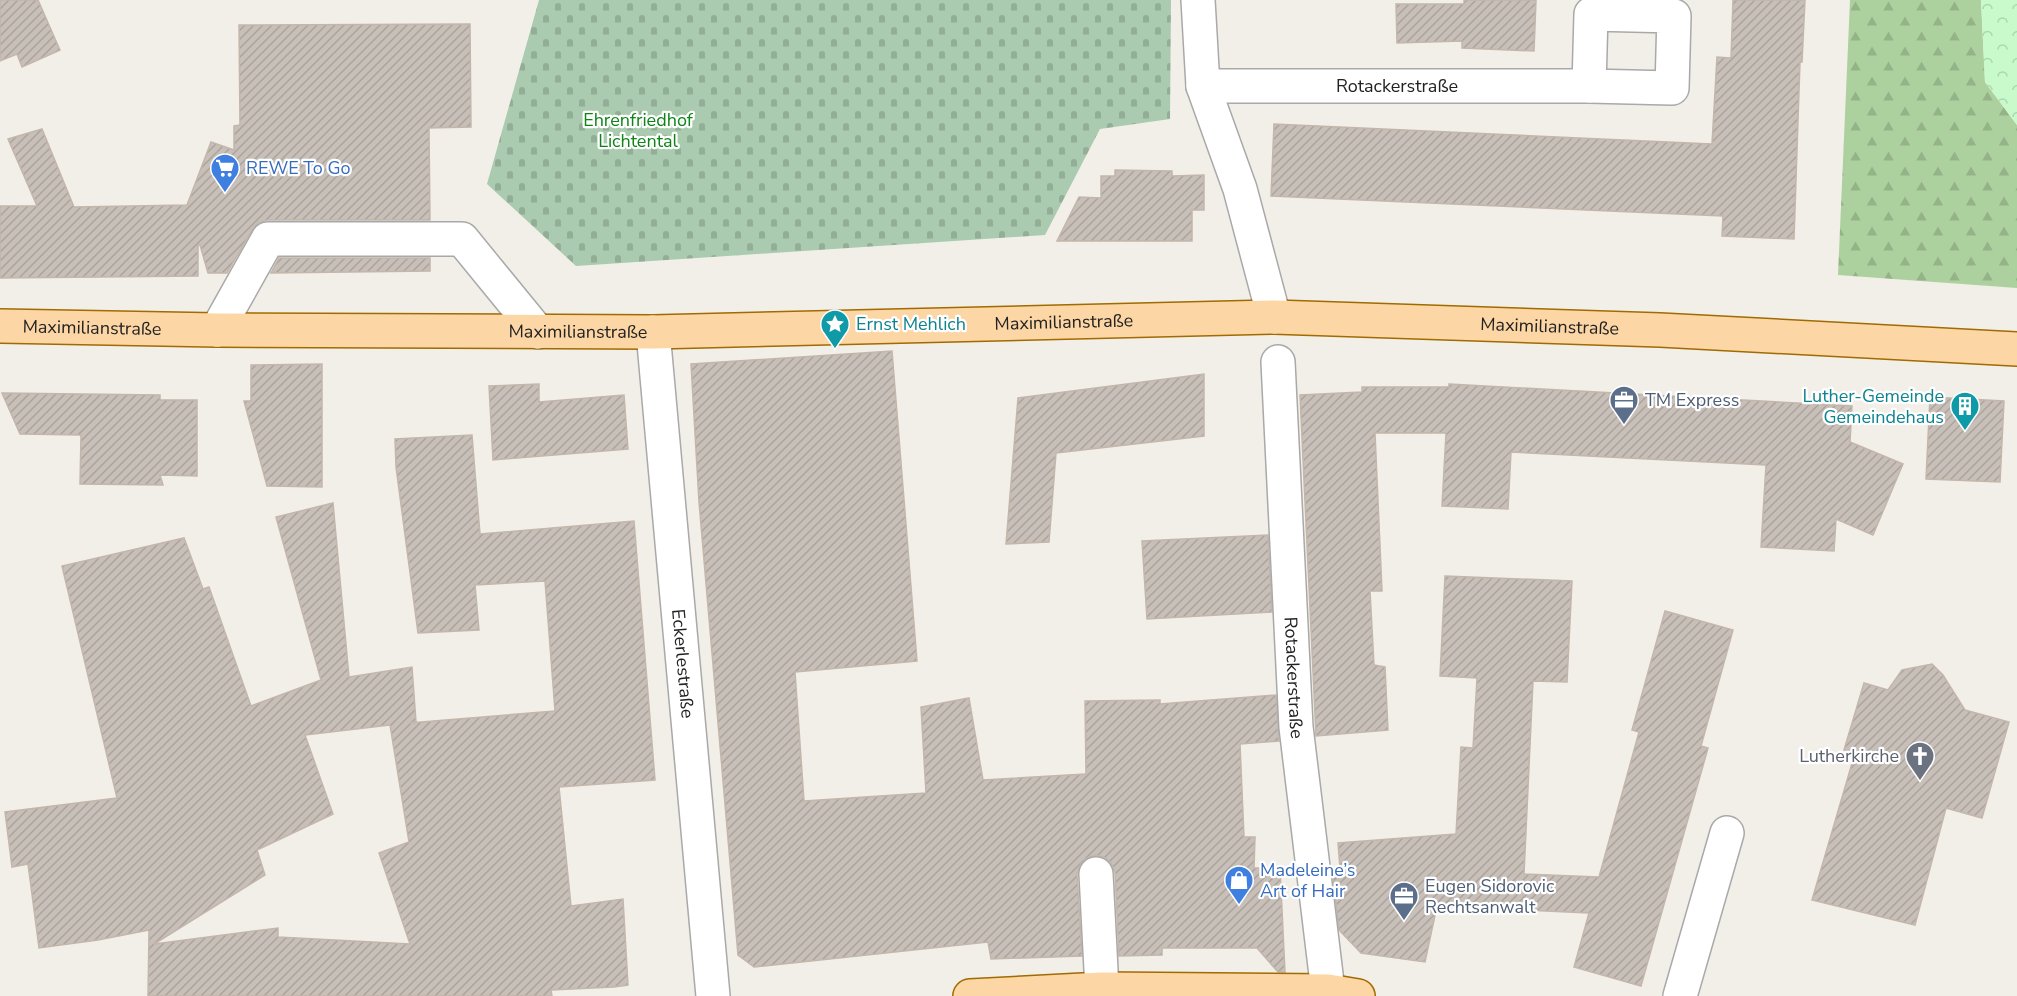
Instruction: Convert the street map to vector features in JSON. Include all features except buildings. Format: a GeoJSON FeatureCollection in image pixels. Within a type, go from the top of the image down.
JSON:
{"type":"FeatureCollection","features":[{"type":"Feature","properties":{"kind":"main road","name":"Maximilianstraße"},"geometry":{"type":"LineString","coordinates":[[0,326],[217,330],[653,332],[1274,317],[1660,330],[2017,348]]}},
{"type":"Feature","properties":{"kind":"main road"},"geometry":{"type":"LineString","coordinates":[[970,996],[1102,989],[1343,994]]}},
{"type":"Feature","properties":{"kind":"street"},"geometry":{"type":"LineString","coordinates":[[1198,0],[1203,86],[1240,189],[1274,317]]}},
{"type":"Feature","properties":{"kind":"street","name":"Rotackerstraße"},"geometry":{"type":"LineString","coordinates":[[1203,86],[1589,86]]}},
{"type":"Feature","properties":{"kind":"street"},"geometry":{"type":"LineString","coordinates":[[217,330],[268,239],[462,238],[538,332]]}},
{"type":"Feature","properties":{"kind":"street","name":"Eckerlestraße"},"geometry":{"type":"LineString","coordinates":[[653,332],[713,996]]}},
{"type":"Feature","properties":{"kind":"street","name":"Rotackerstraße"},"geometry":{"type":"LineString","coordinates":[[1278,362],[1296,727],[1343,994]]}},
{"type":"Feature","properties":{"kind":"street"},"geometry":{"type":"LineString","coordinates":[[1680,996],[1727,833]]}},
{"type":"Feature","properties":{"kind":"street"},"geometry":{"type":"LineString","coordinates":[[1096,873],[1102,989]]}},
{"type":"Feature","properties":{"kind":"green space","name":"Ehrenfriedhof Lichtental"},"geometry":{"type":"Polygon","coordinates":[[[539,0],[1171,0],[1170,119],[1100,129],[1045,235],[576,266],[487,184],[539,0]]]}},
{"type":"Feature","properties":{"kind":"green space"},"geometry":{"type":"Polygon","coordinates":[[[1850,0],[1981,0],[1985,82],[2017,125],[2017,288],[1838,275],[1850,0]]]}},
{"type":"Feature","properties":{"kind":"green space"},"geometry":{"type":"Polygon","coordinates":[[[1981,0],[2017,0],[2017,125],[1985,82],[1981,0]]]}},
{"type":"Feature","properties":{"kind":"place","name":"REWE To Go"},"geometry":{"type":"Point","coordinates":[225,194]}},
{"type":"Feature","properties":{"kind":"place","name":"Ernst Mehlich"},"geometry":{"type":"Point","coordinates":[835,350]}},
{"type":"Feature","properties":{"kind":"place","name":"TM Express"},"geometry":{"type":"Point","coordinates":[1624,426]}},
{"type":"Feature","properties":{"kind":"place","name":"Luther-Gemeinde Gemeindehaus"},"geometry":{"type":"Point","coordinates":[1965,432]}},
{"type":"Feature","properties":{"kind":"place","name":"Lutherkirche"},"geometry":{"type":"Point","coordinates":[1920,782]}},
{"type":"Feature","properties":{"kind":"place","name":"Madeleine’s Art of Hair"},"geometry":{"type":"Point","coordinates":[1239,906]}},
{"type":"Feature","properties":{"kind":"place","name":"Eugen Sidorovic Rechtsanwalt"},"geometry":{"type":"Point","coordinates":[1404,922]}}]}
